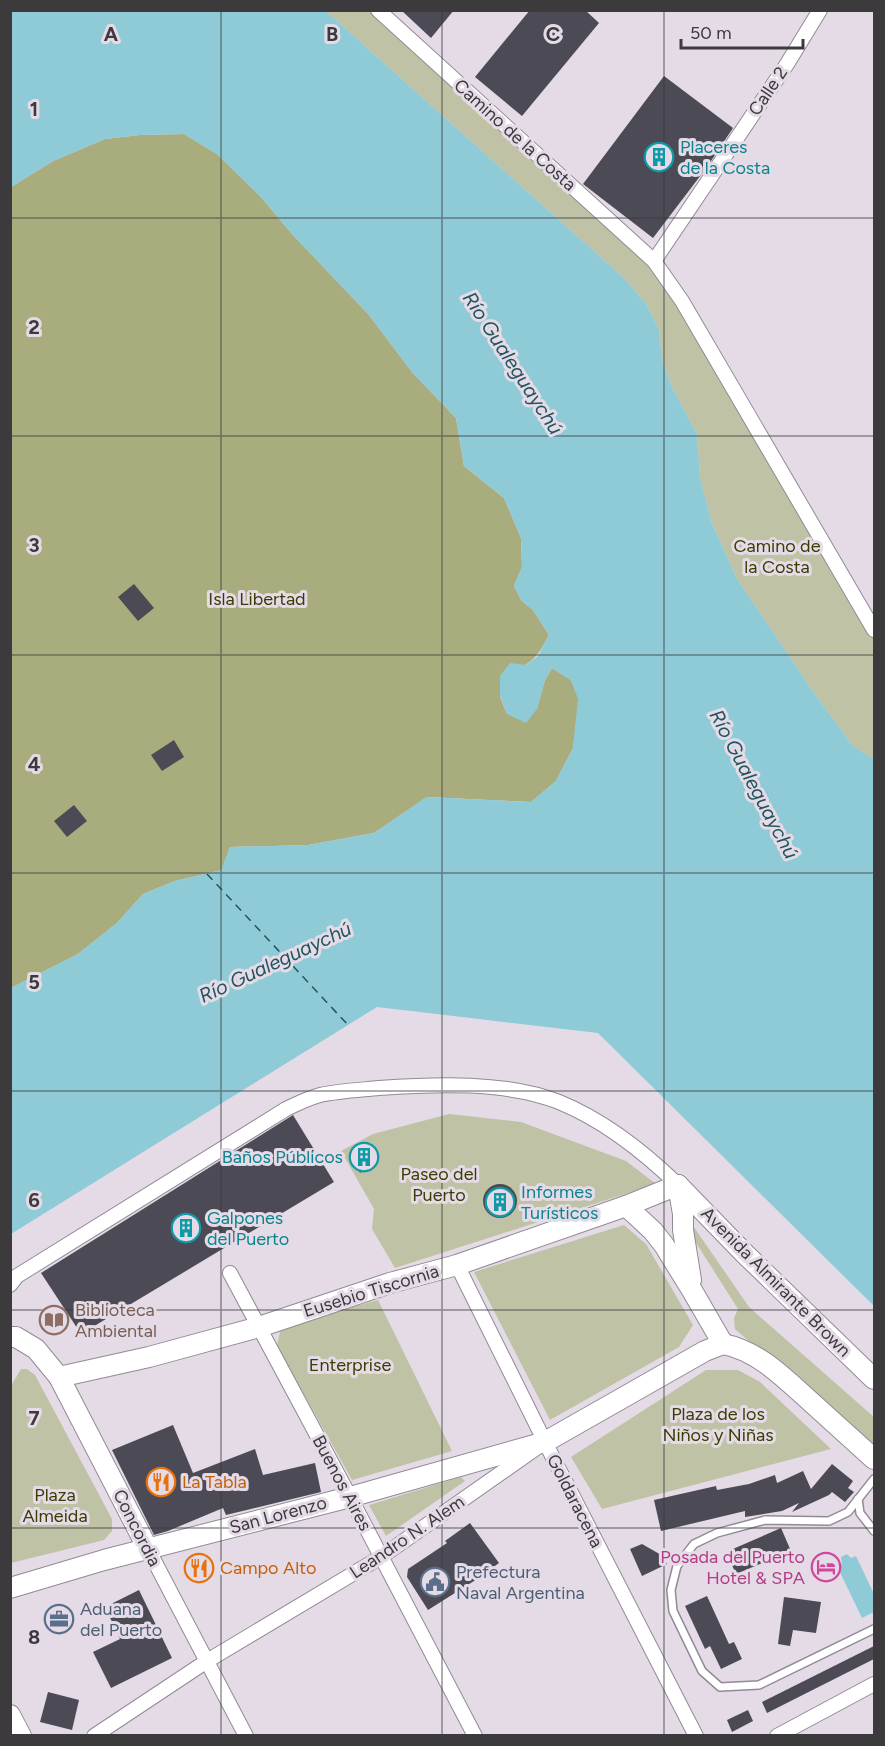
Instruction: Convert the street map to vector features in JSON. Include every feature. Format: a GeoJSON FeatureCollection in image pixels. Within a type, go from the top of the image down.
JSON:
{"type":"FeatureCollection","features":[{"type":"Feature","properties":{"kind":"main road","name":"Eusebio Tiscornia"},"geometry":{"type":"LineString","coordinates":[[59,1377],[149,1357],[259,1327],[390,1283],[457,1265],[626,1206],[678,1185]]}},
{"type":"Feature","properties":{"kind":"main road"},"geometry":{"type":"LineString","coordinates":[[678,1185],[684,1214],[683,1230],[693,1292]]}},
{"type":"Feature","properties":{"kind":"main road","name":"Avenida Almirante Brown"},"geometry":{"type":"LineString","coordinates":[[678,1185],[745,1254],[874,1378]]}},
{"type":"Feature","properties":{"kind":"main road"},"geometry":{"type":"LineString","coordinates":[[626,1206],[664,1245],[723,1344],[738,1347],[757,1357],[874,1459]]}},
{"type":"Feature","properties":{"kind":"main road","name":"Concordia"},"geometry":{"type":"LineString","coordinates":[[10,1337],[16,1337],[36,1349],[59,1377],[148,1549]]}},
{"type":"Feature","properties":{"kind":"main road","name":"Leandro N. Alem"},"geometry":{"type":"LineString","coordinates":[[545,1442],[705,1351],[723,1344]]}},
{"type":"Feature","properties":{"kind":"main road","name":"San Lorenzo"},"geometry":{"type":"LineString","coordinates":[[10,1588],[68,1570],[350,1497],[545,1442]]}},
{"type":"Feature","properties":{"kind":"main road"},"geometry":{"type":"LineString","coordinates":[[10,1715],[21,1736]]}},
{"type":"Feature","properties":{"kind":"street","name":"Camino de la Costa"},"geometry":{"type":"LineString","coordinates":[[378,10],[654,261],[682,301],[874,630]]}},
{"type":"Feature","properties":{"kind":"street","name":"Calle 2"},"geometry":{"type":"LineString","coordinates":[[654,261],[787,64],[820,10]]}},
{"type":"Feature","properties":{"kind":"street"},"geometry":{"type":"LineString","coordinates":[[10,1285],[17,1276],[286,1109],[320,1095],[340,1092],[404,1086],[469,1085],[524,1092],[558,1101],[594,1119],[630,1144],[678,1185]]}},
{"type":"Feature","properties":{"kind":"street","name":"Goldaracena"},"geometry":{"type":"LineString","coordinates":[[457,1265],[696,1736]]}},
{"type":"Feature","properties":{"kind":"street","name":"Buenos Aires"},"geometry":{"type":"LineString","coordinates":[[230,1273],[475,1736]]}},
{"type":"Feature","properties":{"kind":"street","name":"Leandro N. Alem"},"geometry":{"type":"LineString","coordinates":[[94,1736],[207,1661],[381,1557],[545,1442]]}},
{"type":"Feature","properties":{"kind":"street","name":"Concordia"},"geometry":{"type":"LineString","coordinates":[[148,1549],[246,1736]]}},
{"type":"Feature","properties":{"kind":"street"},"geometry":{"type":"LineString","coordinates":[[777,1736],[874,1684]]}},
{"type":"Feature","properties":{"kind":"lane"},"geometry":{"type":"LineString","coordinates":[[874,1479],[848,1512],[829,1521],[765,1520],[717,1533],[694,1544],[677,1566],[671,1590],[673,1611],[702,1671],[720,1687],[759,1685],[874,1629]]}},
{"type":"Feature","properties":{"kind":"lane"},"geometry":{"type":"LineString","coordinates":[[858,1499],[860,1513],[874,1531]]}},
{"type":"Feature","properties":{"kind":"green space","name":"Camino de la Costa"},"geometry":{"type":"Polygon","coordinates":[[[326,11],[378,11],[654,261],[874,630],[874,759],[852,745],[737,579],[712,523],[700,477],[697,434],[671,385],[662,359],[659,330],[647,305],[625,279],[326,11]]]}},
{"type":"Feature","properties":{"kind":"green space","name":"Isla Libertad"},"geometry":{"type":"Polygon","coordinates":[[[184,134],[217,154],[261,197],[292,234],[369,315],[412,372],[456,418],[464,466],[504,498],[521,538],[522,567],[514,586],[521,600],[533,610],[549,635],[535,658],[518,669],[500,676],[500,697],[507,714],[537,708],[545,680],[552,668],[571,680],[579,699],[573,748],[556,781],[531,802],[427,797],[374,833],[308,845],[230,847],[222,870],[175,881],[143,894],[117,923],[78,954],[11,988],[11,187],[53,161],[105,139],[184,134]]]}},
{"type":"Feature","properties":{"kind":"green space","name":"Paseo del Puerto"},"geometry":{"type":"Polygon","coordinates":[[[449,1114],[521,1122],[626,1161],[656,1184],[395,1268],[372,1229],[374,1209],[341,1151],[373,1134],[449,1114]]]}},
{"type":"Feature","properties":{"kind":"green space"},"geometry":{"type":"Polygon","coordinates":[[[689,1220],[749,1307],[874,1417],[874,1451],[735,1329],[734,1318],[738,1309],[693,1238],[689,1220]]]}},
{"type":"Feature","properties":{"kind":"green space"},"geometry":{"type":"Polygon","coordinates":[[[624,1225],[646,1244],[693,1325],[679,1347],[550,1420],[474,1272],[624,1225]]]}},
{"type":"Feature","properties":{"kind":"green space","name":"Enterprise"},"geometry":{"type":"Polygon","coordinates":[[[378,1300],[452,1451],[352,1480],[277,1346],[281,1327],[378,1300]]]}},
{"type":"Feature","properties":{"kind":"green space","name":"Plaza Almeida"},"geometry":{"type":"Polygon","coordinates":[[[21,1369],[27,1369],[35,1375],[112,1519],[112,1531],[104,1540],[11,1563],[11,1386],[21,1369]]]}},
{"type":"Feature","properties":{"kind":"green space","name":"Plaza de los Niños y Niñas"},"geometry":{"type":"Polygon","coordinates":[[[706,1370],[738,1370],[760,1382],[831,1449],[602,1509],[571,1457],[706,1370]]]}},
{"type":"Feature","properties":{"kind":"green space"},"geometry":{"type":"Polygon","coordinates":[[[461,1477],[465,1481],[386,1536],[369,1505],[461,1477]]]}},
{"type":"Feature","properties":{"kind":"water","name":"Río Gualeguaychú"},"geometry":{"type":"Polygon","coordinates":[[[11,10],[326,11],[625,279],[647,305],[659,330],[662,359],[671,385],[697,434],[700,477],[712,523],[737,579],[852,745],[874,759],[874,1306],[598,1033],[377,1007],[11,1234],[11,988],[78,954],[117,923],[143,894],[175,881],[221,870],[230,847],[308,845],[374,833],[427,797],[531,802],[556,781],[573,748],[578,699],[571,680],[552,668],[545,680],[537,709],[526,723],[507,714],[500,696],[500,676],[510,663],[526,665],[538,656],[549,635],[533,610],[521,600],[514,586],[522,567],[521,538],[504,498],[464,466],[456,418],[412,372],[369,315],[292,234],[261,197],[217,154],[184,134],[105,139],[53,161],[11,187],[11,10]]]}},
{"type":"Feature","properties":{"kind":"water"},"geometry":{"type":"Polygon","coordinates":[[[847,1554],[851,1558],[856,1556],[874,1594],[874,1612],[862,1618],[837,1566],[842,1564],[841,1557],[847,1554]]]}},
{"type":"Feature","properties":{"kind":"building"},"geometry":{"type":"Polygon","coordinates":[[[401,10],[454,10],[431,38],[401,10]]]}},
{"type":"Feature","properties":{"kind":"building"},"geometry":{"type":"Polygon","coordinates":[[[530,10],[585,10],[599,23],[522,116],[475,77],[530,10]]]}},
{"type":"Feature","properties":{"kind":"building","name":"Placeres de la Costa"},"geometry":{"type":"Polygon","coordinates":[[[664,76],[733,128],[707,167],[653,238],[583,184],[664,76]]]}},
{"type":"Feature","properties":{"kind":"building"},"geometry":{"type":"Polygon","coordinates":[[[134,584],[154,608],[138,621],[118,597],[134,584]]]}},
{"type":"Feature","properties":{"kind":"building"},"geometry":{"type":"Polygon","coordinates":[[[174,740],[184,757],[162,771],[151,755],[174,740]]]}},
{"type":"Feature","properties":{"kind":"building"},"geometry":{"type":"Polygon","coordinates":[[[74,805],[87,821],[67,837],[54,821],[74,805]]]}},
{"type":"Feature","properties":{"kind":"building","name":"Galpones del Puerto"},"geometry":{"type":"Polygon","coordinates":[[[293,1115],[334,1182],[81,1334],[41,1273],[293,1115]]]}},
{"type":"Feature","properties":{"kind":"building","name":"Baños Públicos"},"geometry":{"type":"Polygon","coordinates":[[[368,1142],[378,1161],[360,1173],[349,1153],[368,1142]]]}},
{"type":"Feature","properties":{"kind":"building","name":"Informes Turísticos"},"geometry":{"type":"Polygon","coordinates":[[[500,1184],[512,1189],[517,1201],[512,1213],[500,1218],[488,1213],[483,1201],[488,1189],[500,1184]]]}},
{"type":"Feature","properties":{"kind":"building"},"geometry":{"type":"Polygon","coordinates":[[[173,1425],[193,1473],[255,1449],[263,1475],[315,1463],[321,1492],[226,1515],[223,1508],[154,1535],[112,1450],[173,1425]]]}},
{"type":"Feature","properties":{"kind":"building"},"geometry":{"type":"Polygon","coordinates":[[[832,1464],[853,1481],[848,1488],[854,1492],[845,1502],[832,1492],[792,1512],[799,1503],[782,1511],[745,1517],[745,1511],[661,1531],[654,1500],[716,1486],[717,1490],[749,1484],[775,1475],[777,1483],[803,1471],[811,1489],[832,1464]]]}},
{"type":"Feature","properties":{"kind":"building"},"geometry":{"type":"Polygon","coordinates":[[[470,1523],[499,1563],[428,1610],[407,1577],[408,1569],[447,1543],[445,1541],[470,1523]]]}},
{"type":"Feature","properties":{"kind":"building"},"geometry":{"type":"Polygon","coordinates":[[[781,1528],[791,1551],[736,1574],[726,1552],[781,1528]]]}},
{"type":"Feature","properties":{"kind":"building"},"geometry":{"type":"Polygon","coordinates":[[[642,1544],[663,1556],[667,1564],[642,1576],[630,1549],[642,1544]]]}},
{"type":"Feature","properties":{"kind":"building"},"geometry":{"type":"Polygon","coordinates":[[[139,1590],[172,1658],[111,1688],[93,1652],[120,1639],[105,1607],[139,1590]]]}},
{"type":"Feature","properties":{"kind":"building"},"geometry":{"type":"Polygon","coordinates":[[[707,1596],[729,1644],[734,1642],[742,1659],[721,1669],[710,1646],[705,1649],[685,1606],[707,1596]]]}},
{"type":"Feature","properties":{"kind":"building"},"geometry":{"type":"Polygon","coordinates":[[[784,1597],[821,1602],[816,1633],[793,1630],[790,1646],[778,1644],[784,1597]]]}},
{"type":"Feature","properties":{"kind":"building"},"geometry":{"type":"Polygon","coordinates":[[[874,1646],[874,1659],[767,1713],[762,1702],[874,1646]]]}},
{"type":"Feature","properties":{"kind":"building"},"geometry":{"type":"Polygon","coordinates":[[[48,1692],[79,1700],[72,1730],[40,1722],[48,1692]]]}},
{"type":"Feature","properties":{"kind":"building"},"geometry":{"type":"Polygon","coordinates":[[[748,1710],[753,1721],[732,1732],[727,1720],[748,1710]]]}},
{"type":"Feature","properties":{"kind":"ferry route"},"geometry":{"type":"LineString","coordinates":[[207,874],[348,1025]]}},
{"type":"Feature","properties":{"kind":"place","name":"Placeres de la Costa"},"geometry":{"type":"Point","coordinates":[659,157]}},
{"type":"Feature","properties":{"kind":"place","name":"Baños Públicos"},"geometry":{"type":"Point","coordinates":[364,1157]}},
{"type":"Feature","properties":{"kind":"place","name":"Informes Turísticos"},"geometry":{"type":"Point","coordinates":[500,1202]}},
{"type":"Feature","properties":{"kind":"place","name":"Galpones del Puerto"},"geometry":{"type":"Point","coordinates":[186,1228]}},
{"type":"Feature","properties":{"kind":"place","name":"Biblioteca Ambiental"},"geometry":{"type":"Point","coordinates":[54,1320]}},
{"type":"Feature","properties":{"kind":"place","name":"La Tabla"},"geometry":{"type":"Point","coordinates":[161,1482]}},
{"type":"Feature","properties":{"kind":"place","name":"Posada del Puerto Hotel & SPA"},"geometry":{"type":"Point","coordinates":[826,1567]}},
{"type":"Feature","properties":{"kind":"place","name":"Campo Alto"},"geometry":{"type":"Point","coordinates":[199,1568]}},
{"type":"Feature","properties":{"kind":"place","name":"Prefectura Naval Argentina"},"geometry":{"type":"Point","coordinates":[435,1582]}},
{"type":"Feature","properties":{"kind":"place","name":"Aduana del Puerto"},"geometry":{"type":"Point","coordinates":[59,1619]}}]}
